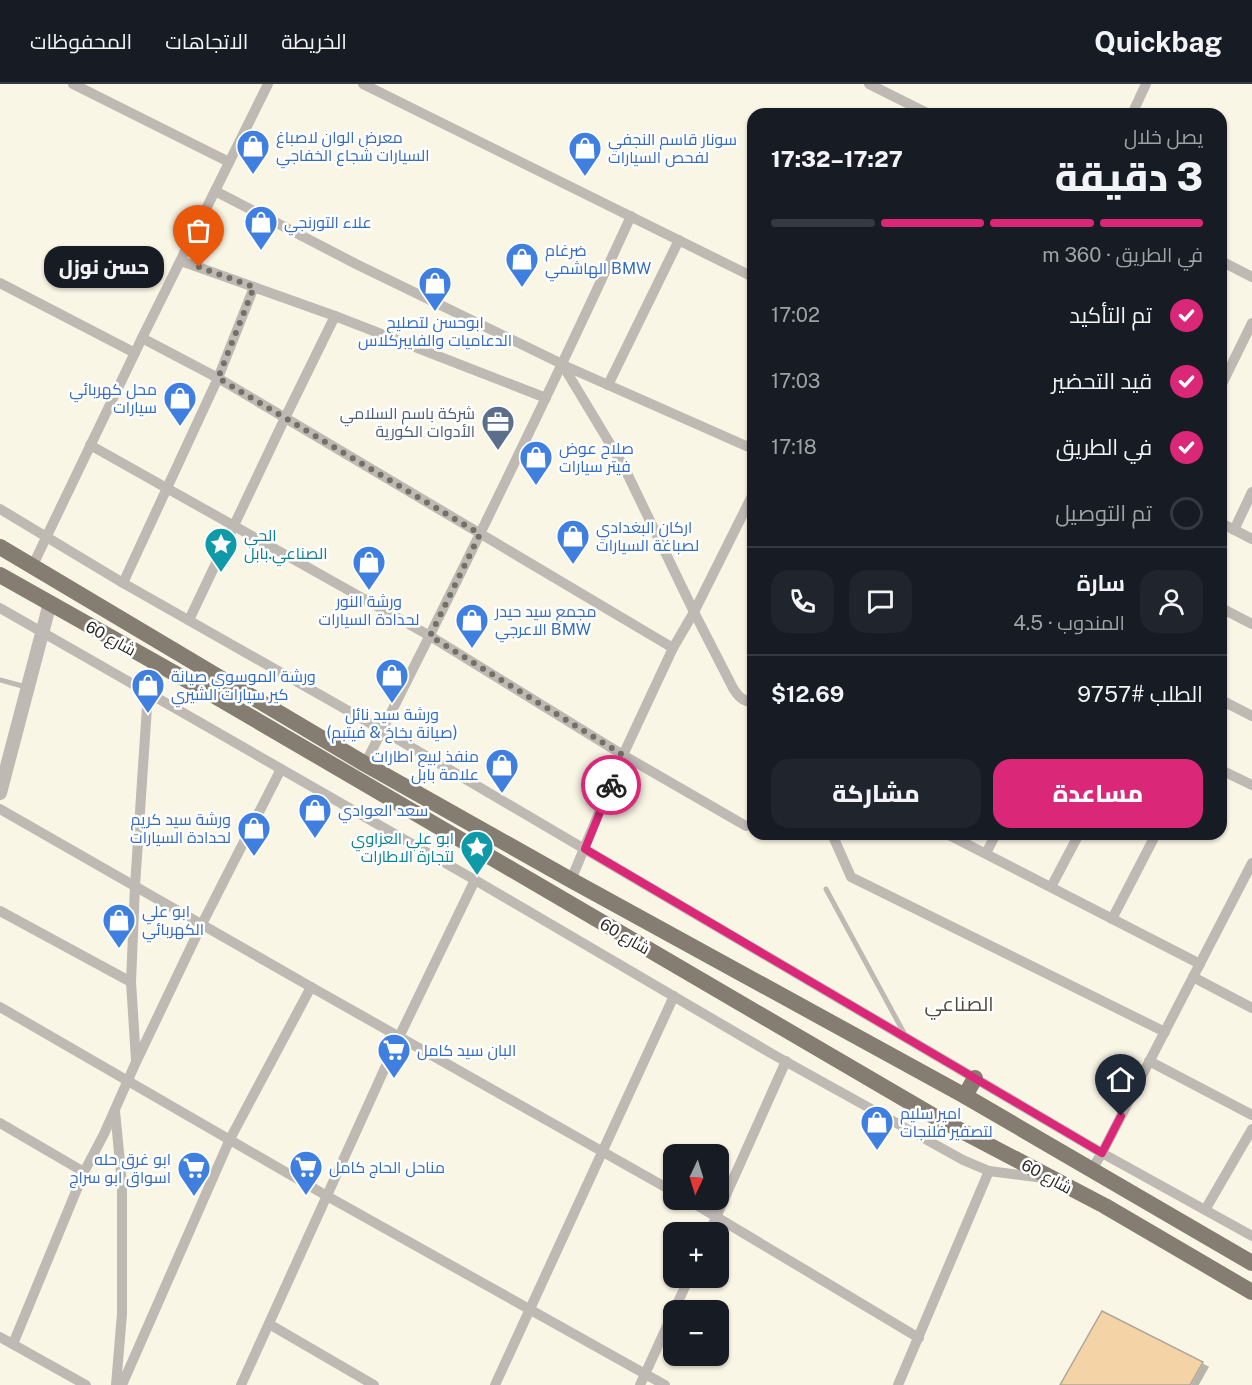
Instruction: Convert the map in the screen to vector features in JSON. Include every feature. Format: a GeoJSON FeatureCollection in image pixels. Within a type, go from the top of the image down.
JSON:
{"type":"FeatureCollection","features":[{"type":"Feature","properties":{"kind":"highway","name":"شارع 60"},"geometry":{"type":"LineString","coordinates":[[0,547],[364,764],[965,1096],[1252,1263]]}},
{"type":"Feature","properties":{"kind":"highway","name":"شارع 60"},"geometry":{"type":"LineString","coordinates":[[0,575],[208,692],[937,1118],[1105,1206],[1252,1292]]}},
{"type":"Feature","properties":{"kind":"highway"},"geometry":{"type":"LineString","coordinates":[[965,1096],[975,1078]]}},
{"type":"Feature","properties":{"kind":"street"},"geometry":{"type":"LineString","coordinates":[[73,84],[229,162]]}},
{"type":"Feature","properties":{"kind":"street"},"geometry":{"type":"LineString","coordinates":[[32,567],[268,84]]}},
{"type":"Feature","properties":{"kind":"street"},"geometry":{"type":"LineString","coordinates":[[363,84],[747,274]]}},
{"type":"Feature","properties":{"kind":"street"},"geometry":{"type":"LineString","coordinates":[[869,84],[892,89],[920,108]]}},
{"type":"Feature","properties":{"kind":"street"},"geometry":{"type":"LineString","coordinates":[[1135,108],[1146,84]]}},
{"type":"Feature","properties":{"kind":"street"},"geometry":{"type":"LineString","coordinates":[[215,191],[358,265],[562,364],[747,446]]}},
{"type":"Feature","properties":{"kind":"street"},"geometry":{"type":"LineString","coordinates":[[364,764],[480,534],[631,216]]}},
{"type":"Feature","properties":{"kind":"street"},"geometry":{"type":"LineString","coordinates":[[608,385],[679,240]]}},
{"type":"Feature","properties":{"kind":"street"},"geometry":{"type":"LineString","coordinates":[[181,261],[335,316],[546,398]]}},
{"type":"Feature","properties":{"kind":"street"},"geometry":{"type":"LineString","coordinates":[[1227,264],[1252,277]]}},
{"type":"Feature","properties":{"kind":"street"},"geometry":{"type":"LineString","coordinates":[[0,283],[135,354]]}},
{"type":"Feature","properties":{"kind":"street"},"geometry":{"type":"LineString","coordinates":[[123,583],[218,378],[254,287]]}},
{"type":"Feature","properties":{"kind":"street"},"geometry":{"type":"LineString","coordinates":[[189,620],[335,316]]}},
{"type":"Feature","properties":{"kind":"street"},"geometry":{"type":"LineString","coordinates":[[1227,374],[1252,323]]}},
{"type":"Feature","properties":{"kind":"street"},"geometry":{"type":"LineString","coordinates":[[142,338],[218,378],[673,648]]}},
{"type":"Feature","properties":{"kind":"street"},"geometry":{"type":"LineString","coordinates":[[562,364],[624,467],[736,693],[747,701]]}},
{"type":"Feature","properties":{"kind":"street"},"geometry":{"type":"LineString","coordinates":[[90,445],[430,636],[623,755],[746,826]]}},
{"type":"Feature","properties":{"kind":"street"},"geometry":{"type":"LineString","coordinates":[[1234,530],[1252,492]]}},
{"type":"Feature","properties":{"kind":"street"},"geometry":{"type":"LineString","coordinates":[[571,880],[623,755],[673,648],[694,612],[747,506]]}},
{"type":"Feature","properties":{"kind":"street"},"geometry":{"type":"LineString","coordinates":[[0,509],[123,583],[382,730],[1102,1153],[1252,1236]]}},
{"type":"Feature","properties":{"kind":"street"},"geometry":{"type":"LineString","coordinates":[[1227,526],[1252,539]]}},
{"type":"Feature","properties":{"kind":"street"},"geometry":{"type":"LineString","coordinates":[[0,793],[50,603]]}},
{"type":"Feature","properties":{"kind":"street"},"geometry":{"type":"LineString","coordinates":[[0,608],[786,1061],[963,1160],[989,1171],[1044,1178],[1064,1184]]}},
{"type":"Feature","properties":{"kind":"street"},"geometry":{"type":"LineString","coordinates":[[1227,611],[1252,624]]}},
{"type":"Feature","properties":{"kind":"street"},"geometry":{"type":"LineString","coordinates":[[136,1062],[131,982],[148,692]]}},
{"type":"Feature","properties":{"kind":"street"},"geometry":{"type":"LineString","coordinates":[[1227,702],[1252,716]]}},
{"type":"Feature","properties":{"kind":"street"},"geometry":{"type":"LineString","coordinates":[[13,1344],[84,1172],[202,924],[281,769]]}},
{"type":"Feature","properties":{"kind":"street"},"geometry":{"type":"LineString","coordinates":[[1227,773],[1252,785]]}},
{"type":"Feature","properties":{"kind":"street"},"geometry":{"type":"LineString","coordinates":[[0,809],[663,1186]]}},
{"type":"Feature","properties":{"kind":"street"},"geometry":{"type":"LineString","coordinates":[[835,840],[851,877],[1165,1032]]}},
{"type":"Feature","properties":{"kind":"street"},"geometry":{"type":"LineString","coordinates":[[959,840],[1200,964]]}},
{"type":"Feature","properties":{"kind":"street"},"geometry":{"type":"LineString","coordinates":[[986,853],[993,840]]}},
{"type":"Feature","properties":{"kind":"street"},"geometry":{"type":"LineString","coordinates":[[1051,887],[1076,840]]}},
{"type":"Feature","properties":{"kind":"street"},"geometry":{"type":"LineString","coordinates":[[1112,919],[1153,840]]}},
{"type":"Feature","properties":{"kind":"street"},"geometry":{"type":"LineString","coordinates":[[1092,1169],[1252,863]]}},
{"type":"Feature","properties":{"kind":"street"},"geometry":{"type":"LineString","coordinates":[[241,1385],[399,1037],[475,880]]}},
{"type":"Feature","properties":{"kind":"street"},"geometry":{"type":"LineString","coordinates":[[1240,886],[1252,892]]}},
{"type":"Feature","properties":{"kind":"street"},"geometry":{"type":"LineString","coordinates":[[0,911],[131,982]]}},
{"type":"Feature","properties":{"kind":"street"},"geometry":{"type":"LineString","coordinates":[[1193,977],[1252,1008]]}},
{"type":"Feature","properties":{"kind":"street"},"geometry":{"type":"LineString","coordinates":[[122,1385],[230,1139],[311,987]]}},
{"type":"Feature","properties":{"kind":"street"},"geometry":{"type":"LineString","coordinates":[[495,1385],[674,996]]}},
{"type":"Feature","properties":{"kind":"street"},"geometry":{"type":"LineString","coordinates":[[0,1007],[327,1196],[665,1385]]}},
{"type":"Feature","properties":{"kind":"street"},"geometry":{"type":"LineString","coordinates":[[714,1222],[786,1061]]}},
{"type":"Feature","properties":{"kind":"street"},"geometry":{"type":"LineString","coordinates":[[1149,1061],[1252,1115]]}},
{"type":"Feature","properties":{"kind":"street"},"geometry":{"type":"LineString","coordinates":[[115,1111],[122,1183],[122,1314],[116,1385]]}},
{"type":"Feature","properties":{"kind":"street"},"geometry":{"type":"LineString","coordinates":[[0,1123],[84,1172]]}},
{"type":"Feature","properties":{"kind":"street"},"geometry":{"type":"LineString","coordinates":[[1205,1210],[1252,1129]]}},
{"type":"Feature","properties":{"kind":"street"},"geometry":{"type":"LineString","coordinates":[[898,1385],[989,1171]]}},
{"type":"Feature","properties":{"kind":"street"},"geometry":{"type":"LineString","coordinates":[[706,1210],[919,1338]]}},
{"type":"Feature","properties":{"kind":"street"},"geometry":{"type":"LineString","coordinates":[[640,1385],[684,1288]]}},
{"type":"Feature","properties":{"kind":"street"},"geometry":{"type":"LineString","coordinates":[[269,1324],[374,1385]]}},
{"type":"Feature","properties":{"kind":"street"},"geometry":{"type":"LineString","coordinates":[[0,1337],[86,1385]]}},
{"type":"Feature","properties":{"kind":"lane"},"geometry":{"type":"LineString","coordinates":[[0,680],[28,687]]}},
{"type":"Feature","properties":{"kind":"lane"},"geometry":{"type":"LineString","coordinates":[[826,889],[906,1037]]}},
{"type":"Feature","properties":{"kind":"building"},"geometry":{"type":"Polygon","coordinates":[[[1102,1311],[1203,1362],[1190,1385],[1060,1385],[1102,1311]]]}},
{"type":"Feature","properties":{"kind":"way so far"},"geometry":{"type":"LineString","coordinates":[[199,267],[254,287],[218,378],[480,534],[430,636],[623,755],[611,785]]}},
{"type":"Feature","properties":{"kind":"place","name":"معرض الوان لاصباغ السيارات شجاع الخفاجي"},"geometry":{"type":"Point","coordinates":[253,175]}},
{"type":"Feature","properties":{"kind":"place","name":"سونار قاسم النجفي لفحص السيارات"},"geometry":{"type":"Point","coordinates":[585,177]}},
{"type":"Feature","properties":{"kind":"place","name":"علاء التورنجي"},"geometry":{"type":"Point","coordinates":[261,251]}},
{"type":"Feature","properties":{"kind":"place","name":"حسن نوزل"},"geometry":{"type":"Point","coordinates":[199,267]}},
{"type":"Feature","properties":{"kind":"place","name":"ضرغام الهاشمي BMW"},"geometry":{"type":"Point","coordinates":[522,288]}},
{"type":"Feature","properties":{"kind":"place","name":"ابوحسن لتصليح الدعاميات والفايبركلاس"},"geometry":{"type":"Point","coordinates":[435,312]}},
{"type":"Feature","properties":{"kind":"place","name":"محل كهربائي سيارات"},"geometry":{"type":"Point","coordinates":[180,427]}},
{"type":"Feature","properties":{"kind":"place","name":"شركة باسم السلامي الأدوات الكورية"},"geometry":{"type":"Point","coordinates":[498,451]}},
{"type":"Feature","properties":{"kind":"place","name":"صلاح عوض فيتر سيارات"},"geometry":{"type":"Point","coordinates":[536,486]}},
{"type":"Feature","properties":{"kind":"place","name":"اركان البغدادي لصباغة السيارات"},"geometry":{"type":"Point","coordinates":[573,565]}},
{"type":"Feature","properties":{"kind":"place","name":"الحي الصناعي.بابل"},"geometry":{"type":"Point","coordinates":[221,573]}},
{"type":"Feature","properties":{"kind":"place","name":"ورشة النور لحدادة السيارات"},"geometry":{"type":"Point","coordinates":[369,591]}},
{"type":"Feature","properties":{"kind":"place","name":"مجمع سيد حيدر الاعرجي BMW"},"geometry":{"type":"Point","coordinates":[472,649]}},
{"type":"Feature","properties":{"kind":"place","name":"ورشة سيد نائل (صيانة بخاخ & فيتبم)"},"geometry":{"type":"Point","coordinates":[392,704]}},
{"type":"Feature","properties":{"kind":"place","name":"ورشة الموسوي صيانة كير سيارات الشيري"},"geometry":{"type":"Point","coordinates":[148,714]}},
{"type":"Feature","properties":{"kind":"place","name":"منفذ لبيع اطارات علامة بابل"},"geometry":{"type":"Point","coordinates":[502,794]}},
{"type":"Feature","properties":{"kind":"place","name":"سعد العوادي"},"geometry":{"type":"Point","coordinates":[315,839]}},
{"type":"Feature","properties":{"kind":"place","name":"ورشة سيد كريم لحدادة السيارات"},"geometry":{"type":"Point","coordinates":[254,857]}},
{"type":"Feature","properties":{"kind":"place","name":"ابو علي العزاوي لتجارة الاطارات"},"geometry":{"type":"Point","coordinates":[477,876]}},
{"type":"Feature","properties":{"kind":"place","name":"ابو علي الكهربائي"},"geometry":{"type":"Point","coordinates":[119,949]}},
{"type":"Feature","properties":{"kind":"place","name":"البان سيد كامل"},"geometry":{"type":"Point","coordinates":[394,1079]}},
{"type":"Feature","properties":{"kind":"place","name":"امير سليم لتصفير فلنجات"},"geometry":{"type":"Point","coordinates":[877,1151]}},
{"type":"Feature","properties":{"kind":"place","name":"مناحل الحاج كامل"},"geometry":{"type":"Point","coordinates":[306,1196]}},
{"type":"Feature","properties":{"kind":"place","name":"ابو غرق حله اسواق ابو سراج"},"geometry":{"type":"Point","coordinates":[194,1197]}},
{"type":"Feature","properties":{"kind":"district","name":"الصناعي"},"geometry":{"type":"Point","coordinates":[959,1004]}},
{"type":"Feature","properties":{"kind":"route"},"geometry":{"type":"LineString","coordinates":[[611,785],[585,849],[1102,1153],[1121,1116]]}}]}
